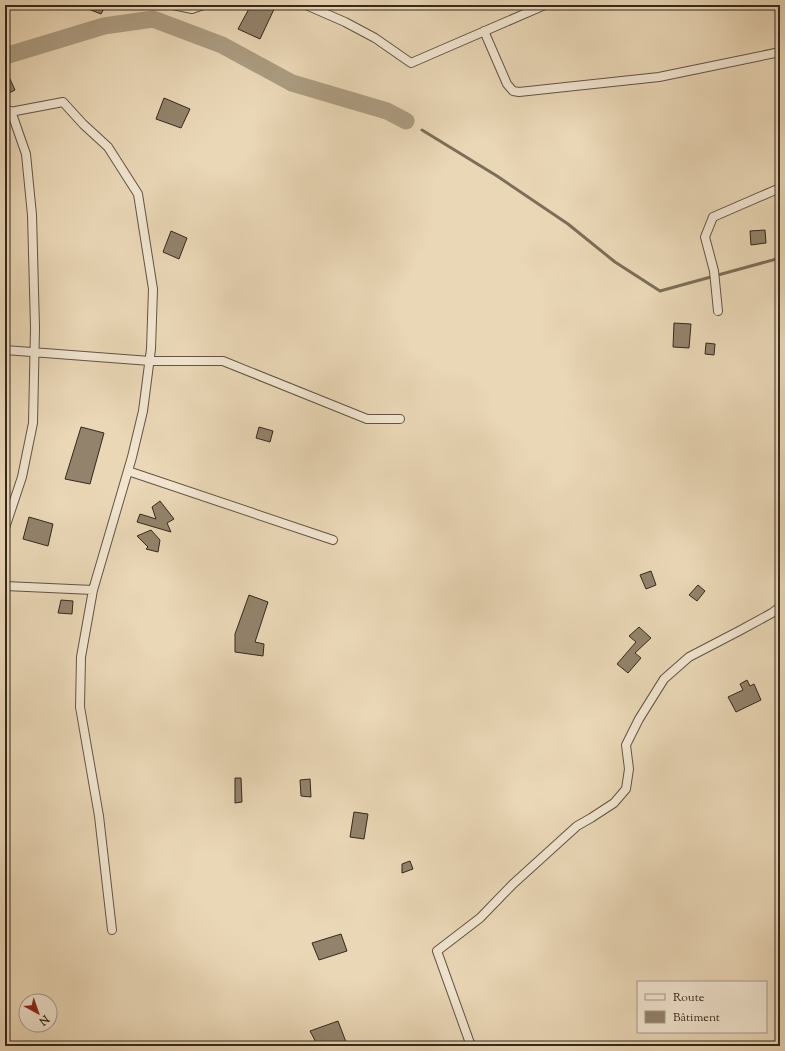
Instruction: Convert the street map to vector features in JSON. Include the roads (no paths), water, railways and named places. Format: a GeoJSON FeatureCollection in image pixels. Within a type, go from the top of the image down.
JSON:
{"type":"FeatureCollection","features":[{"type":"Feature","properties":{"kind":"street"},"geometry":{"type":"LineString","coordinates":[[172,5],[192,9],[203,5]]}},
{"type":"Feature","properties":{"kind":"street"},"geometry":{"type":"LineString","coordinates":[[306,5],[345,22],[375,38],[411,63],[545,5]]}},
{"type":"Feature","properties":{"kind":"street"},"geometry":{"type":"LineString","coordinates":[[484,31],[507,84],[513,91],[519,92],[659,77],[780,52]]}},
{"type":"Feature","properties":{"kind":"street"},"geometry":{"type":"LineString","coordinates":[[5,528],[22,477],[33,423],[35,351],[32,214],[28,169],[26,154],[8,112],[63,102],[82,124],[108,147],[138,194],[153,289],[151,349],[143,411],[128,471],[93,590],[81,657],[80,707],[99,816],[112,930]]}},
{"type":"Feature","properties":{"kind":"street"},"geometry":{"type":"LineString","coordinates":[[718,311],[714,275],[705,238],[713,217],[780,188]]}},
{"type":"Feature","properties":{"kind":"street"},"geometry":{"type":"LineString","coordinates":[[5,350],[35,351],[150,361],[223,361],[367,419],[400,419]]}},
{"type":"Feature","properties":{"kind":"street"},"geometry":{"type":"LineString","coordinates":[[128,471],[333,540]]}},
{"type":"Feature","properties":{"kind":"street"},"geometry":{"type":"LineString","coordinates":[[5,586],[93,590]]}},
{"type":"Feature","properties":{"kind":"street"},"geometry":{"type":"LineString","coordinates":[[471,1046],[437,951],[480,918],[513,884],[577,826],[614,803],[622,794],[626,789],[629,769],[626,744],[639,719],[664,679],[689,657],[772,613],[780,607]]}},
{"type":"Feature","properties":{"kind":"waterway"},"geometry":{"type":"LineString","coordinates":[[5,56],[104,26],[153,19],[222,45],[292,83],[387,111],[406,121]]}},
{"type":"Feature","properties":{"kind":"waterway"},"geometry":{"type":"LineString","coordinates":[[422,130],[497,176],[568,224],[615,262],[660,291],[780,258]]}}]}
